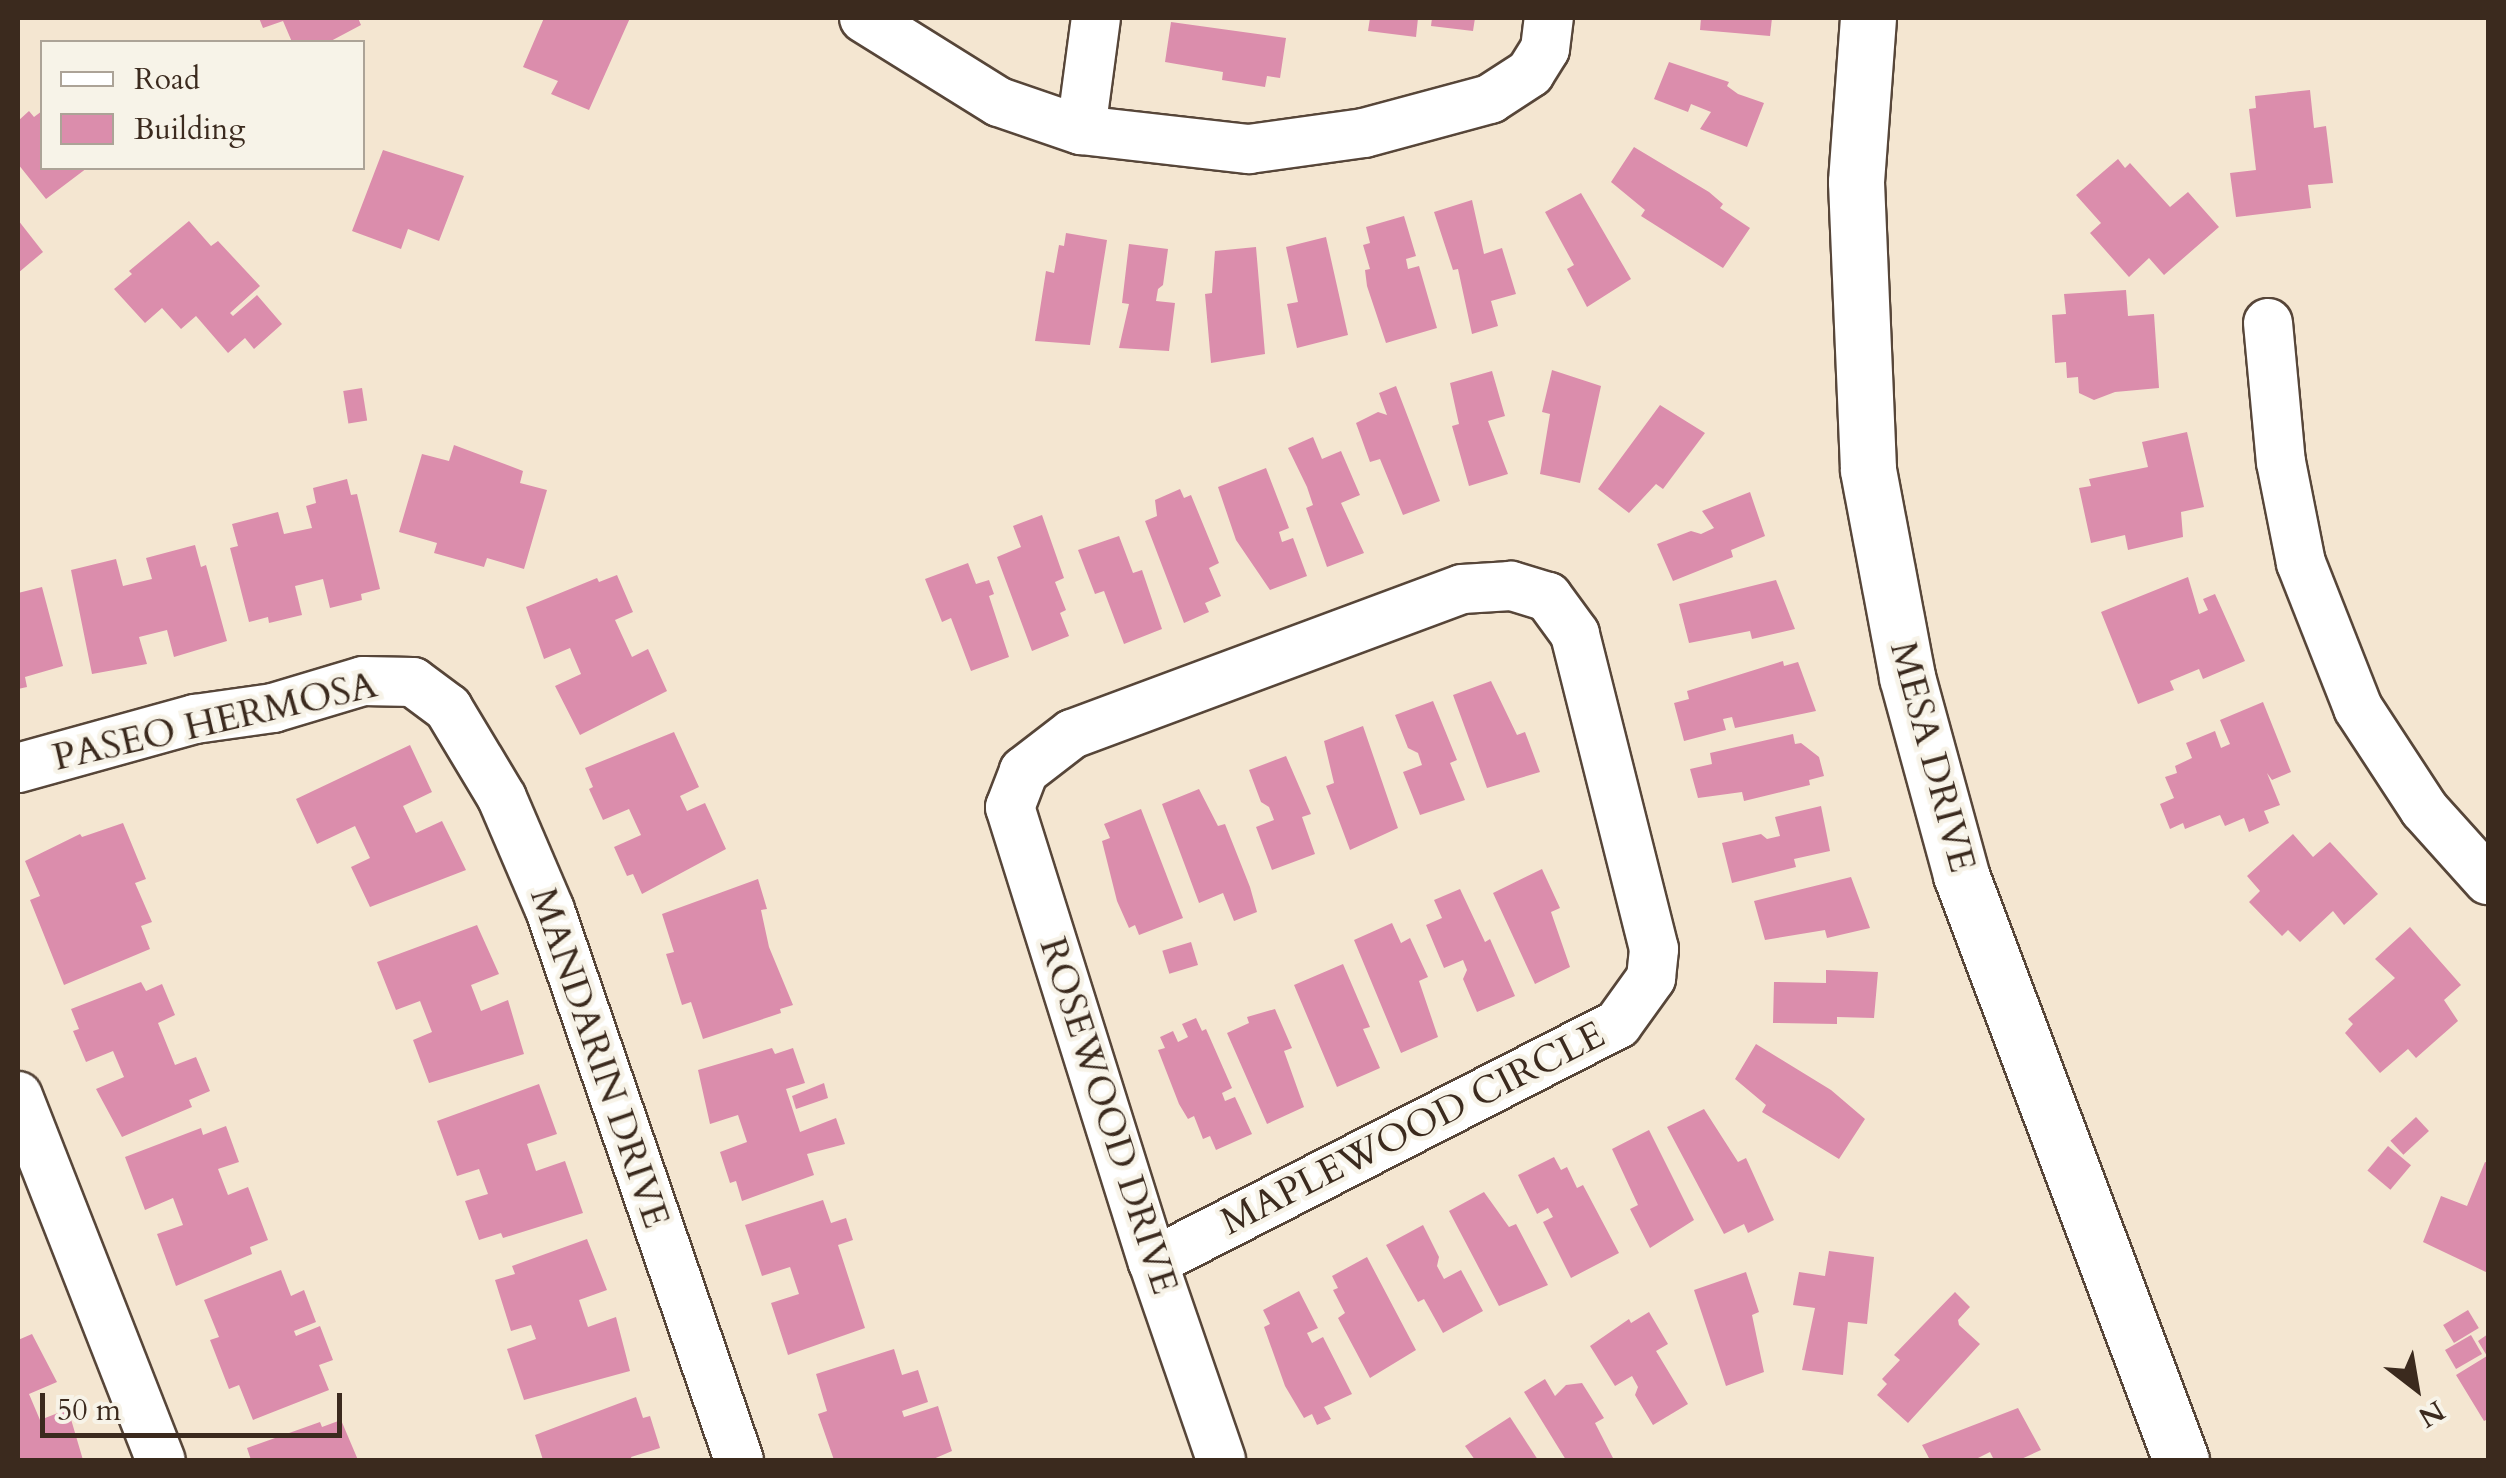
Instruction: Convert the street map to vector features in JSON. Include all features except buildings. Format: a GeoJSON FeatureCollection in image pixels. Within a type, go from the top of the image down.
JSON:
{"type":"FeatureCollection","features":[{"type":"Feature","properties":{"kind":"main road","name":"MESA DRIVE"},"geometry":{"type":"LineString","coordinates":[[1868,18],[1856,182],[1868,470],[1907,677],[1961,875],[2181,1460]]}},
{"type":"Feature","properties":{"kind":"street"},"geometry":{"type":"LineString","coordinates":[[864,18],[999,102],[1081,130],[1249,149],[1364,133],[1490,99],[1530,73],[1545,49],[1549,18]]}},
{"type":"Feature","properties":{"kind":"street"},"geometry":{"type":"LineString","coordinates":[[1081,130],[1096,18]]}},
{"type":"Feature","properties":{"kind":"street"},"geometry":{"type":"LineString","coordinates":[[2268,323],[2280,462],[2301,564],[2358,708],[2424,809],[2488,880]]}},
{"type":"Feature","properties":{"kind":"street","name":"MAPLEWOOD CIRCLE"},"geometry":{"type":"LineString","coordinates":[[1024,771],[1072,734],[1462,589],[1511,586],[1548,597],[1575,634],[1654,949],[1651,978],[1618,1024],[1153,1262]]}},
{"type":"Feature","properties":{"kind":"street","name":"PASEO HERMOSA"},"geometry":{"type":"LineString","coordinates":[[18,768],[194,720],[273,708],[362,681],[413,682]]}},
{"type":"Feature","properties":{"kind":"street","name":"MANDARIN DRIVE"},"geometry":{"type":"LineString","coordinates":[[413,682],[448,708],[502,798],[550,910],[739,1460]]}},
{"type":"Feature","properties":{"kind":"street","name":"ROSEWOOD DRIVE"},"geometry":{"type":"LineString","coordinates":[[1024,771],[1010,807],[1153,1262],[1221,1460]]}},
{"type":"Feature","properties":{"kind":"street"},"geometry":{"type":"LineString","coordinates":[[18,1096],[161,1460]]}}]}
